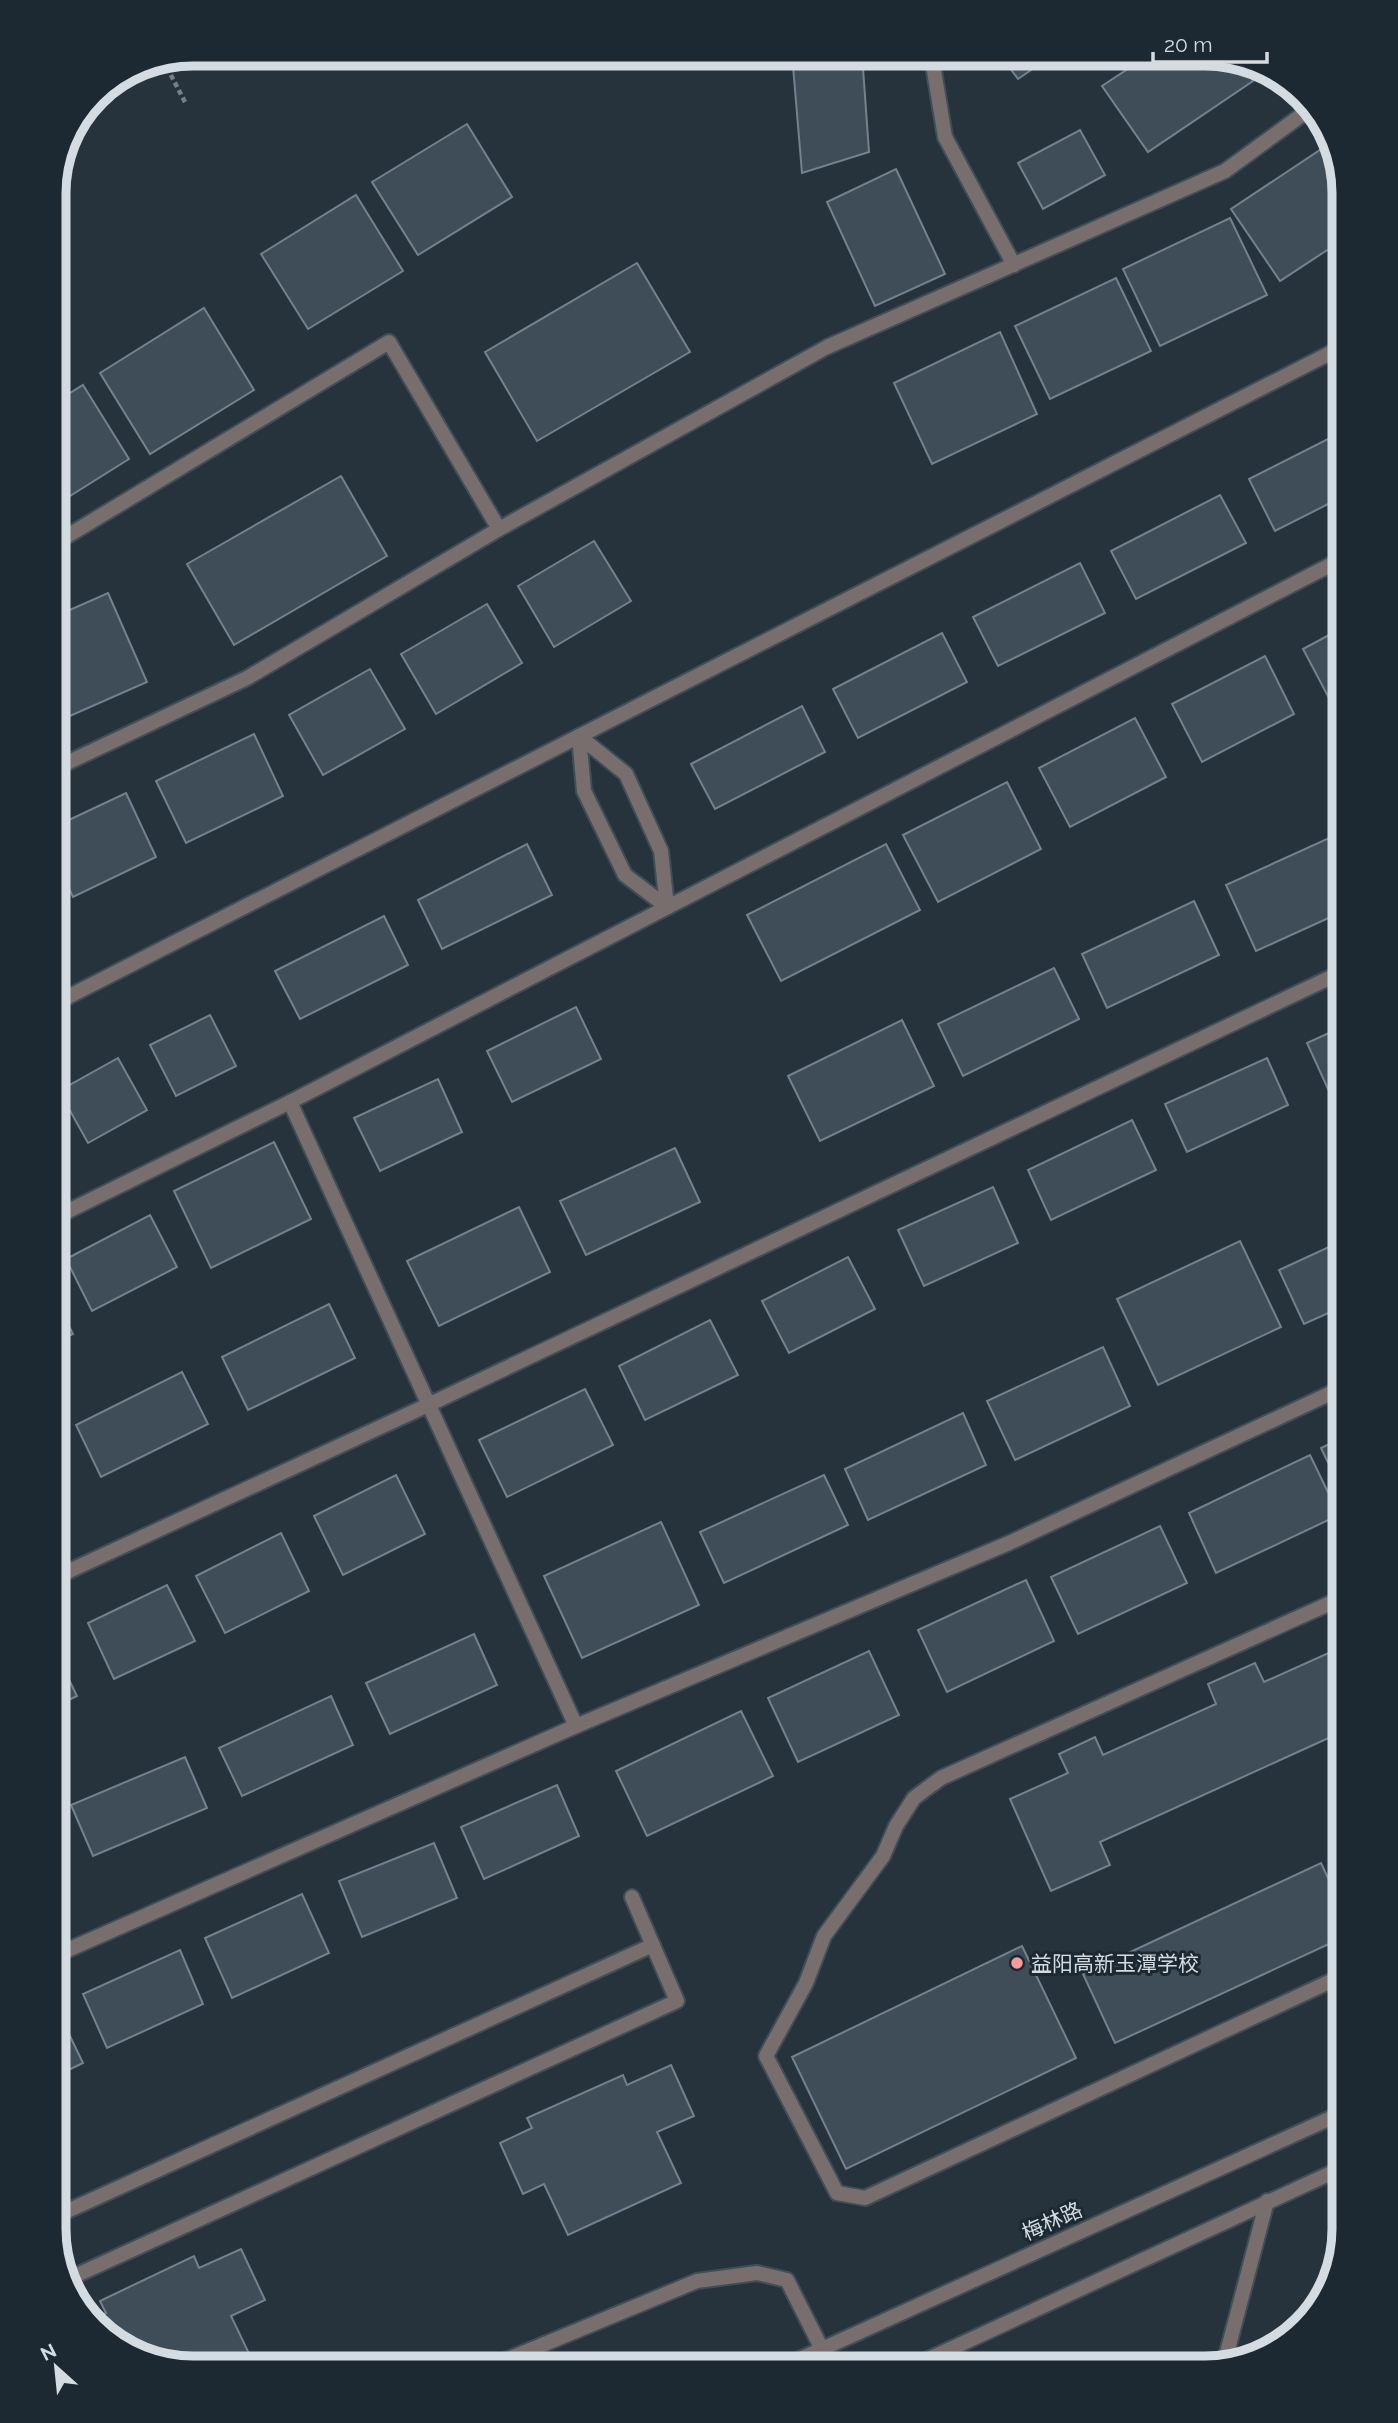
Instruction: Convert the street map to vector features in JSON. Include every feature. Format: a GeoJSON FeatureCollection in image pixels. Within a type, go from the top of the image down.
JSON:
{"type":"FeatureCollection","features":[{"type":"Feature","properties":{"kind":"street"},"geometry":{"type":"LineString","coordinates":[[933,67],[945,136],[1014,265]]}},
{"type":"Feature","properties":{"kind":"street"},"geometry":{"type":"LineString","coordinates":[[67,763],[247,678],[499,529],[827,347],[1225,171],[1304,115]]}},
{"type":"Feature","properties":{"kind":"street"},"geometry":{"type":"LineString","coordinates":[[67,536],[389,342],[499,529]]}},
{"type":"Feature","properties":{"kind":"street"},"geometry":{"type":"LineString","coordinates":[[67,998],[1332,352]]}},
{"type":"Feature","properties":{"kind":"street"},"geometry":{"type":"LineString","coordinates":[[66,1212],[290,1102],[1332,564]]}},
{"type":"Feature","properties":{"kind":"street"},"geometry":{"type":"LineString","coordinates":[[579,736],[584,791],[625,875],[667,907]]}},
{"type":"Feature","properties":{"kind":"street"},"geometry":{"type":"LineString","coordinates":[[579,736],[626,774],[661,851],[667,907]]}},
{"type":"Feature","properties":{"kind":"street"},"geometry":{"type":"LineString","coordinates":[[66,1572],[428,1405],[1332,977]]}},
{"type":"Feature","properties":{"kind":"street"},"geometry":{"type":"LineString","coordinates":[[290,1102],[576,1726]]}},
{"type":"Feature","properties":{"kind":"street"},"geometry":{"type":"LineString","coordinates":[[66,1951],[576,1726],[1009,1543],[1332,1393]]}},
{"type":"Feature","properties":{"kind":"street"},"geometry":{"type":"LineString","coordinates":[[1332,1602],[941,1778],[914,1798],[896,1826],[883,1856],[824,1936],[806,1983],[766,2056],[837,2193],[865,2198],[1332,1981]]}},
{"type":"Feature","properties":{"kind":"street"},"geometry":{"type":"LineString","coordinates":[[75,2276],[677,2001],[632,1897]]}},
{"type":"Feature","properties":{"kind":"street"},"geometry":{"type":"LineString","coordinates":[[66,2212],[653,1945]]}},
{"type":"Feature","properties":{"kind":"street","name":"梅林路"},"geometry":{"type":"LineString","coordinates":[[804,2356],[1332,2117]]}},
{"type":"Feature","properties":{"kind":"street"},"geometry":{"type":"LineString","coordinates":[[935,2356],[1332,2171]]}},
{"type":"Feature","properties":{"kind":"street"},"geometry":{"type":"LineString","coordinates":[[1227,2354],[1267,2201]]}},
{"type":"Feature","properties":{"kind":"street"},"geometry":{"type":"LineString","coordinates":[[515,2356],[697,2281],[757,2273],[787,2280],[826,2356]]}},
{"type":"Feature","properties":{"kind":"path"},"geometry":{"type":"LineString","coordinates":[[168,69],[186,104]]}},
{"type":"Feature","properties":{"kind":"building"},"geometry":{"type":"Polygon","coordinates":[[[793,67],[863,67],[869,152],[802,173],[793,67]]]}},
{"type":"Feature","properties":{"kind":"building"},"geometry":{"type":"Polygon","coordinates":[[[1009,67],[1036,67],[1018,79],[1009,67]]]}},
{"type":"Feature","properties":{"kind":"building"},"geometry":{"type":"Polygon","coordinates":[[[1131,67],[1213,67],[1246,73],[1253,81],[1148,152],[1102,86],[1131,67]]]}},
{"type":"Feature","properties":{"kind":"building"},"geometry":{"type":"Polygon","coordinates":[[[467,124],[512,197],[418,255],[372,182],[467,124]]]}},
{"type":"Feature","properties":{"kind":"building"},"geometry":{"type":"Polygon","coordinates":[[[1080,130],[1105,175],[1043,209],[1018,163],[1080,130]]]}},
{"type":"Feature","properties":{"kind":"building"},"geometry":{"type":"Polygon","coordinates":[[[1323,148],[1332,193],[1332,247],[1280,281],[1231,209],[1323,148]]]}},
{"type":"Feature","properties":{"kind":"building"},"geometry":{"type":"Polygon","coordinates":[[[896,169],[945,274],[875,306],[827,202],[896,169]]]}},
{"type":"Feature","properties":{"kind":"building"},"geometry":{"type":"Polygon","coordinates":[[[356,195],[403,271],[308,329],[261,254],[356,195]]]}},
{"type":"Feature","properties":{"kind":"building"},"geometry":{"type":"Polygon","coordinates":[[[1230,218],[1267,295],[1160,346],[1123,269],[1230,218]]]}},
{"type":"Feature","properties":{"kind":"building"},"geometry":{"type":"Polygon","coordinates":[[[637,263],[690,352],[537,441],[485,352],[637,263]]]}},
{"type":"Feature","properties":{"kind":"building"},"geometry":{"type":"Polygon","coordinates":[[[1116,278],[1151,351],[1050,399],[1015,326],[1116,278]]]}},
{"type":"Feature","properties":{"kind":"building"},"geometry":{"type":"Polygon","coordinates":[[[204,308],[254,390],[150,454],[100,373],[204,308]]]}},
{"type":"Feature","properties":{"kind":"building"},"geometry":{"type":"Polygon","coordinates":[[[1000,332],[1037,414],[932,464],[894,383],[1000,332]]]}},
{"type":"Feature","properties":{"kind":"building"},"geometry":{"type":"Polygon","coordinates":[[[83,385],[129,459],[67,498],[67,395],[83,385]]]}},
{"type":"Feature","properties":{"kind":"building"},"geometry":{"type":"Polygon","coordinates":[[[1332,437],[1332,502],[1275,531],[1249,479],[1332,437]]]}},
{"type":"Feature","properties":{"kind":"building"},"geometry":{"type":"Polygon","coordinates":[[[341,476],[387,556],[234,645],[187,564],[341,476]]]}},
{"type":"Feature","properties":{"kind":"building"},"geometry":{"type":"Polygon","coordinates":[[[1220,495],[1246,543],[1136,599],[1111,551],[1220,495]]]}},
{"type":"Feature","properties":{"kind":"building"},"geometry":{"type":"Polygon","coordinates":[[[594,541],[631,601],[554,647],[518,586],[594,541]]]}},
{"type":"Feature","properties":{"kind":"building"},"geometry":{"type":"Polygon","coordinates":[[[1080,563],[1105,613],[998,666],[973,617],[1080,563]]]}},
{"type":"Feature","properties":{"kind":"building"},"geometry":{"type":"Polygon","coordinates":[[[108,593],[147,682],[67,717],[67,611],[108,593]]]}},
{"type":"Feature","properties":{"kind":"building"},"geometry":{"type":"Polygon","coordinates":[[[487,604],[522,663],[436,714],[401,654],[487,604]]]}},
{"type":"Feature","properties":{"kind":"building"},"geometry":{"type":"Polygon","coordinates":[[[942,633],[967,682],[858,738],[833,689],[942,633]]]}},
{"type":"Feature","properties":{"kind":"building"},"geometry":{"type":"Polygon","coordinates":[[[1332,633],[1332,701],[1331,702],[1303,649],[1332,633]]]}},
{"type":"Feature","properties":{"kind":"building"},"geometry":{"type":"Polygon","coordinates":[[[1265,656],[1294,714],[1202,762],[1172,704],[1265,656]]]}},
{"type":"Feature","properties":{"kind":"building"},"geometry":{"type":"Polygon","coordinates":[[[370,669],[405,729],[323,775],[289,715],[370,669]]]}},
{"type":"Feature","properties":{"kind":"building"},"geometry":{"type":"Polygon","coordinates":[[[802,706],[825,752],[715,809],[691,764],[802,706]]]}},
{"type":"Feature","properties":{"kind":"building"},"geometry":{"type":"Polygon","coordinates":[[[1135,718],[1166,777],[1070,827],[1039,768],[1135,718]]]}},
{"type":"Feature","properties":{"kind":"building"},"geometry":{"type":"Polygon","coordinates":[[[254,734],[283,796],[186,843],[156,781],[254,734]]]}},
{"type":"Feature","properties":{"kind":"building"},"geometry":{"type":"Polygon","coordinates":[[[1007,782],[1041,849],[938,902],[903,835],[1007,782]]]}},
{"type":"Feature","properties":{"kind":"building"},"geometry":{"type":"Polygon","coordinates":[[[126,793],[156,857],[73,897],[67,884],[67,821],[126,793]]]}},
{"type":"Feature","properties":{"kind":"building"},"geometry":{"type":"Polygon","coordinates":[[[1332,837],[1332,916],[1256,951],[1226,885],[1332,837]]]}},
{"type":"Feature","properties":{"kind":"building"},"geometry":{"type":"Polygon","coordinates":[[[527,844],[552,895],[442,949],[418,900],[527,844]]]}},
{"type":"Feature","properties":{"kind":"building"},"geometry":{"type":"Polygon","coordinates":[[[886,844],[920,910],[781,981],[747,915],[886,844]]]}},
{"type":"Feature","properties":{"kind":"building"},"geometry":{"type":"Polygon","coordinates":[[[1194,901],[1219,955],[1107,1008],[1082,954],[1194,901]]]}},
{"type":"Feature","properties":{"kind":"building"},"geometry":{"type":"Polygon","coordinates":[[[384,916],[408,965],[300,1019],[275,971],[384,916]]]}},
{"type":"Feature","properties":{"kind":"building"},"geometry":{"type":"Polygon","coordinates":[[[1054,968],[1079,1019],[963,1076],[938,1024],[1054,968]]]}},
{"type":"Feature","properties":{"kind":"building"},"geometry":{"type":"Polygon","coordinates":[[[576,1007],[601,1059],[512,1102],[487,1051],[576,1007]]]}},
{"type":"Feature","properties":{"kind":"building"},"geometry":{"type":"Polygon","coordinates":[[[210,1015],[236,1066],[176,1096],[150,1045],[210,1015]]]}},
{"type":"Feature","properties":{"kind":"building"},"geometry":{"type":"Polygon","coordinates":[[[902,1020],[934,1086],[820,1141],[788,1076],[902,1020]]]}},
{"type":"Feature","properties":{"kind":"building"},"geometry":{"type":"Polygon","coordinates":[[[1332,1032],[1332,1098],[1307,1043],[1332,1032]]]}},
{"type":"Feature","properties":{"kind":"building"},"geometry":{"type":"Polygon","coordinates":[[[118,1058],[147,1110],[88,1143],[67,1105],[67,1087],[118,1058]]]}},
{"type":"Feature","properties":{"kind":"building"},"geometry":{"type":"Polygon","coordinates":[[[1267,1058],[1288,1105],[1187,1152],[1165,1104],[1267,1058]]]}},
{"type":"Feature","properties":{"kind":"building"},"geometry":{"type":"Polygon","coordinates":[[[438,1079],[462,1132],[380,1171],[354,1118],[438,1079]]]}},
{"type":"Feature","properties":{"kind":"building"},"geometry":{"type":"Polygon","coordinates":[[[1132,1120],[1156,1170],[1051,1220],[1028,1170],[1132,1120]]]}},
{"type":"Feature","properties":{"kind":"building"},"geometry":{"type":"Polygon","coordinates":[[[274,1142],[311,1219],[211,1268],[174,1191],[274,1142]]]}},
{"type":"Feature","properties":{"kind":"building"},"geometry":{"type":"Polygon","coordinates":[[[675,1148],[700,1202],[586,1255],[560,1201],[675,1148]]]}},
{"type":"Feature","properties":{"kind":"building"},"geometry":{"type":"Polygon","coordinates":[[[993,1187],[1018,1243],[924,1286],[898,1230],[993,1187]]]}},
{"type":"Feature","properties":{"kind":"building"},"geometry":{"type":"Polygon","coordinates":[[[519,1207],[550,1272],[439,1326],[407,1261],[519,1207]]]}},
{"type":"Feature","properties":{"kind":"building"},"geometry":{"type":"Polygon","coordinates":[[[150,1215],[177,1267],[92,1311],[66,1259],[150,1215]]]}},
{"type":"Feature","properties":{"kind":"building"},"geometry":{"type":"Polygon","coordinates":[[[1240,1241],[1281,1327],[1158,1385],[1117,1299],[1240,1241]]]}},
{"type":"Feature","properties":{"kind":"building"},"geometry":{"type":"Polygon","coordinates":[[[1332,1246],[1332,1311],[1304,1324],[1279,1270],[1332,1246]]]}},
{"type":"Feature","properties":{"kind":"building"},"geometry":{"type":"Polygon","coordinates":[[[848,1257],[875,1309],[789,1353],[762,1301],[848,1257]]]}},
{"type":"Feature","properties":{"kind":"building"},"geometry":{"type":"Polygon","coordinates":[[[329,1304],[355,1358],[248,1410],[222,1357],[329,1304]]]}},
{"type":"Feature","properties":{"kind":"building"},"geometry":{"type":"Polygon","coordinates":[[[710,1320],[738,1375],[645,1420],[619,1366],[710,1320]]]}},
{"type":"Feature","properties":{"kind":"building"},"geometry":{"type":"Polygon","coordinates":[[[66,1321],[73,1334],[66,1337],[66,1321]]]}},
{"type":"Feature","properties":{"kind":"building"},"geometry":{"type":"Polygon","coordinates":[[[1103,1347],[1130,1406],[1015,1460],[987,1401],[1103,1347]]]}},
{"type":"Feature","properties":{"kind":"building"},"geometry":{"type":"Polygon","coordinates":[[[182,1372],[208,1424],[101,1477],[76,1425],[182,1372]]]}},
{"type":"Feature","properties":{"kind":"building"},"geometry":{"type":"Polygon","coordinates":[[[585,1389],[613,1445],[507,1497],[479,1440],[585,1389]]]}},
{"type":"Feature","properties":{"kind":"building"},"geometry":{"type":"Polygon","coordinates":[[[963,1413],[986,1465],[868,1520],[845,1469],[963,1413]]]}},
{"type":"Feature","properties":{"kind":"building"},"geometry":{"type":"Polygon","coordinates":[[[1332,1443],[1332,1471],[1321,1448],[1332,1443]]]}},
{"type":"Feature","properties":{"kind":"building"},"geometry":{"type":"Polygon","coordinates":[[[1310,1455],[1332,1501],[1332,1518],[1216,1573],[1189,1513],[1310,1455]]]}},
{"type":"Feature","properties":{"kind":"building"},"geometry":{"type":"Polygon","coordinates":[[[396,1475],[425,1534],[343,1575],[314,1516],[396,1475]]]}},
{"type":"Feature","properties":{"kind":"building"},"geometry":{"type":"Polygon","coordinates":[[[824,1475],[848,1525],[724,1583],[700,1532],[824,1475]]]}},
{"type":"Feature","properties":{"kind":"building"},"geometry":{"type":"Polygon","coordinates":[[[661,1522],[699,1605],[582,1658],[544,1576],[661,1522]]]}},
{"type":"Feature","properties":{"kind":"building"},"geometry":{"type":"Polygon","coordinates":[[[1160,1526],[1187,1583],[1078,1634],[1051,1577],[1160,1526]]]}},
{"type":"Feature","properties":{"kind":"building"},"geometry":{"type":"Polygon","coordinates":[[[281,1533],[309,1591],[225,1633],[196,1576],[281,1533]]]}},
{"type":"Feature","properties":{"kind":"building"},"geometry":{"type":"Polygon","coordinates":[[[1026,1580],[1054,1641],[947,1692],[918,1630],[1026,1580]]]}},
{"type":"Feature","properties":{"kind":"building"},"geometry":{"type":"Polygon","coordinates":[[[167,1585],[195,1641],[114,1679],[88,1623],[167,1585]]]}},
{"type":"Feature","properties":{"kind":"building"},"geometry":{"type":"Polygon","coordinates":[[[474,1634],[497,1685],[390,1734],[366,1683],[474,1634]]]}},
{"type":"Feature","properties":{"kind":"building"},"geometry":{"type":"Polygon","coordinates":[[[869,1651],[899,1715],[798,1762],[768,1698],[869,1651]]]}},
{"type":"Feature","properties":{"kind":"building"},"geometry":{"type":"Polygon","coordinates":[[[1332,1651],[1332,1736],[1100,1842],[1110,1865],[1051,1891],[1010,1799],[1068,1773],[1059,1754],[1095,1737],[1103,1755],[1216,1704],[1208,1684],[1255,1663],[1264,1682],[1332,1651]]]}},
{"type":"Feature","properties":{"kind":"building"},"geometry":{"type":"Polygon","coordinates":[[[66,1674],[77,1696],[66,1701],[66,1674]]]}},
{"type":"Feature","properties":{"kind":"building"},"geometry":{"type":"Polygon","coordinates":[[[331,1696],[353,1745],[242,1796],[219,1748],[331,1696]]]}},
{"type":"Feature","properties":{"kind":"building"},"geometry":{"type":"Polygon","coordinates":[[[741,1711],[773,1776],[647,1836],[616,1771],[741,1711]]]}},
{"type":"Feature","properties":{"kind":"building"},"geometry":{"type":"Polygon","coordinates":[[[185,1757],[207,1808],[93,1856],[71,1805],[185,1757]]]}},
{"type":"Feature","properties":{"kind":"building"},"geometry":{"type":"Polygon","coordinates":[[[557,1785],[579,1836],[484,1879],[461,1827],[557,1785]]]}},
{"type":"Feature","properties":{"kind":"building"},"geometry":{"type":"Polygon","coordinates":[[[434,1843],[457,1898],[362,1937],[339,1881],[434,1843]]]}},
{"type":"Feature","properties":{"kind":"building"},"geometry":{"type":"Polygon","coordinates":[[[1321,1863],[1332,1886],[1332,1943],[1115,2043],[1083,1974],[1321,1863]]]}},
{"type":"Feature","properties":{"kind":"building"},"geometry":{"type":"Polygon","coordinates":[[[302,1894],[329,1953],[232,1998],[205,1938],[302,1894]]]}},
{"type":"Feature","properties":{"kind":"building"},"geometry":{"type":"Polygon","coordinates":[[[1022,1946],[1076,2058],[846,2169],[792,2057],[1022,1946]]]}},
{"type":"Feature","properties":{"kind":"building"},"geometry":{"type":"Polygon","coordinates":[[[180,1950],[203,2004],[107,2048],[83,1994],[180,1950]]]}},
{"type":"Feature","properties":{"kind":"building"},"geometry":{"type":"Polygon","coordinates":[[[66,2028],[83,2063],[66,2071],[66,2028]]]}},
{"type":"Feature","properties":{"kind":"building"},"geometry":{"type":"Polygon","coordinates":[[[671,2065],[694,2116],[657,2132],[681,2183],[568,2235],[544,2184],[523,2194],[500,2143],[532,2128],[527,2118],[623,2075],[627,2085],[671,2065]]]}},
{"type":"Feature","properties":{"kind":"building"},"geometry":{"type":"Polygon","coordinates":[[[241,2249],[265,2300],[231,2316],[250,2356],[185,2356],[152,2350],[123,2335],[101,2316],[106,2313],[100,2301],[194,2256],[199,2268],[241,2249]]]}},
{"type":"Feature","properties":{"kind":"place","name":"益阳高新玉潭学校"},"geometry":{"type":"Point","coordinates":[1017,1963]}}]}
